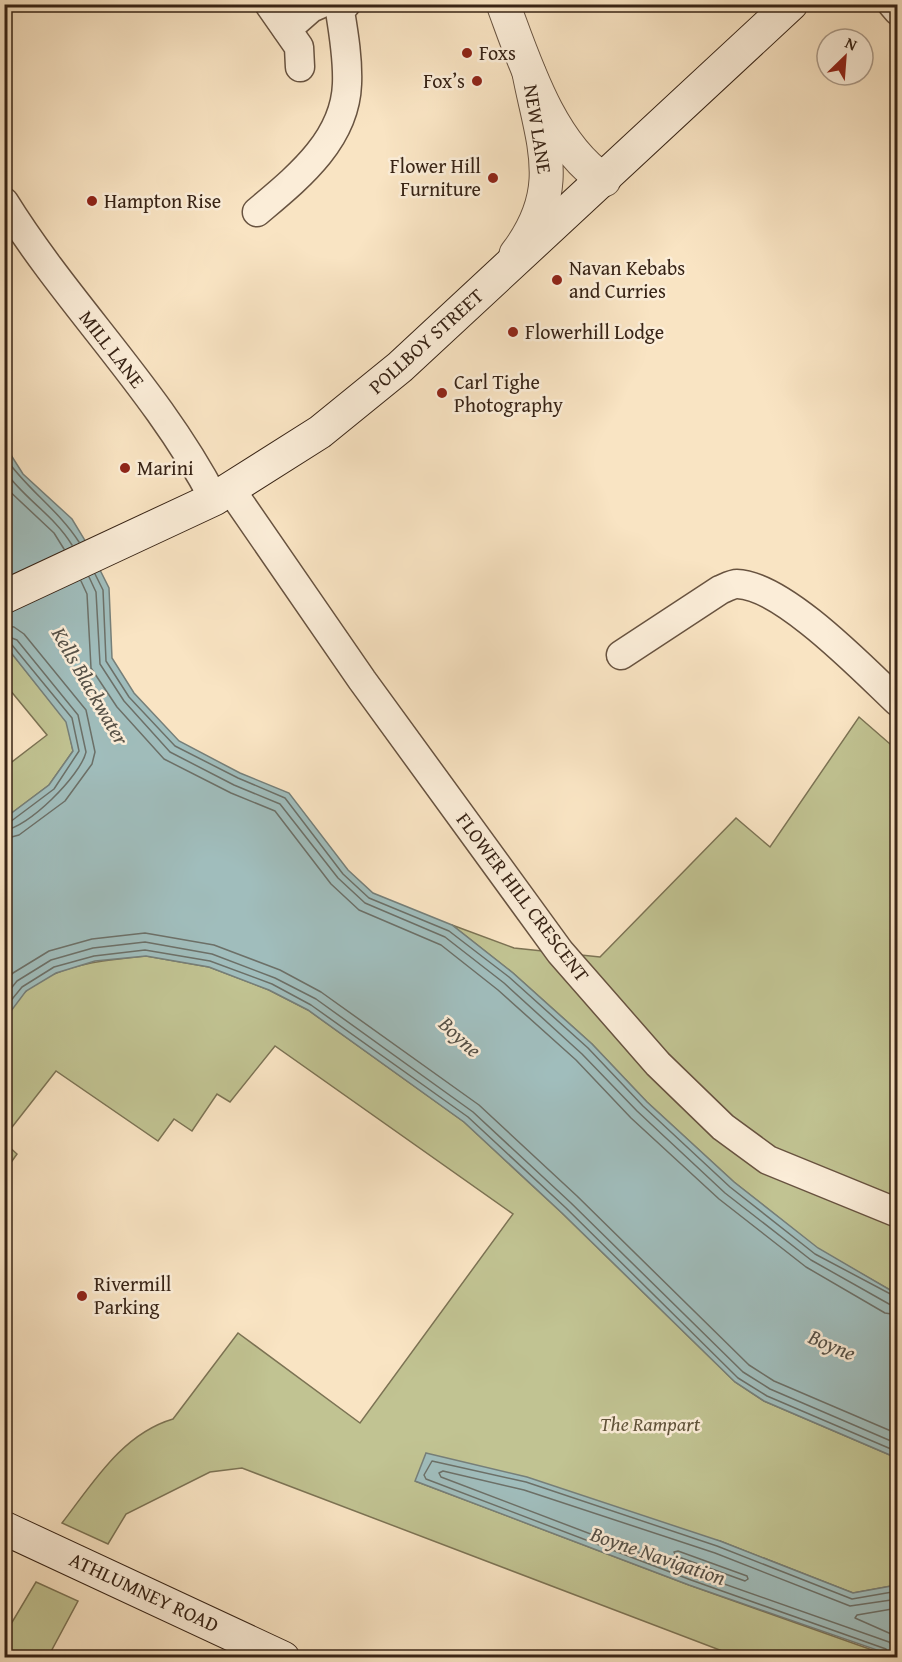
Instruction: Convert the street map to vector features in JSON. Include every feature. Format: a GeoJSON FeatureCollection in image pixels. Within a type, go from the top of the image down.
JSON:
{"type":"FeatureCollection","features":[{"type":"Feature","properties":{"kind":"main road","name":"NEW LANE"},"geometry":{"type":"LineString","coordinates":[[503,4],[529,74],[568,146],[586,168],[604,180]]}},
{"type":"Feature","properties":{"kind":"main road","name":"POLLBOY STREET"},"geometry":{"type":"LineString","coordinates":[[4,597],[223,494],[320,432],[400,368],[791,4]]}},
{"type":"Feature","properties":{"kind":"main road","name":"NEW LANE"},"geometry":{"type":"LineString","coordinates":[[497,279],[530,236],[545,200],[548,174],[529,74]]}},
{"type":"Feature","properties":{"kind":"main road","name":"ATHLUMNEY ROAD"},"geometry":{"type":"LineString","coordinates":[[4,1528],[283,1658]]}},
{"type":"Feature","properties":{"kind":"street"},"geometry":{"type":"LineString","coordinates":[[269,4],[299,47],[300,67]]}},
{"type":"Feature","properties":{"kind":"street"},"geometry":{"type":"LineString","coordinates":[[287,29],[310,8],[320,4]]}},
{"type":"Feature","properties":{"kind":"street"},"geometry":{"type":"LineString","coordinates":[[256,213],[305,171],[336,128],[347,87],[340,10],[346,4]]}},
{"type":"Feature","properties":{"kind":"street"},"geometry":{"type":"LineString","coordinates":[[892,4],[897,11]]}},
{"type":"Feature","properties":{"kind":"street","name":"MILL LANE"},"geometry":{"type":"LineString","coordinates":[[4,202],[68,294],[156,405],[192,457],[223,494]]}},
{"type":"Feature","properties":{"kind":"street","name":"FLOWER HILL CRESCENT"},"geometry":{"type":"LineString","coordinates":[[223,494],[560,952],[658,1064],[723,1127],[768,1160],[897,1213]]}},
{"type":"Feature","properties":{"kind":"street"},"geometry":{"type":"LineString","coordinates":[[621,655],[720,590],[735,584],[751,586],[819,627],[897,702]]}},
{"type":"Feature","properties":{"kind":"green space"},"geometry":{"type":"Polygon","coordinates":[[[5,645],[67,722],[73,751],[49,785],[5,818],[4,768],[47,735],[5,684],[5,645]]]}},
{"type":"Feature","properties":{"kind":"green space"},"geometry":{"type":"Polygon","coordinates":[[[859,717],[897,750],[897,1294],[818,1249],[734,1182],[647,1102],[592,1044],[513,973],[452,925],[514,948],[600,957],[736,818],[770,847],[859,717]]]}},
{"type":"Feature","properties":{"kind":"green space","name":"The Rampart"},"geometry":{"type":"Polygon","coordinates":[[[146,956],[209,967],[269,990],[308,1010],[464,1122],[562,1213],[735,1382],[764,1401],[897,1458],[897,1585],[853,1593],[720,1541],[415,1481],[689,1585],[892,1657],[738,1657],[242,1468],[210,1472],[126,1514],[108,1544],[62,1523],[97,1476],[124,1448],[138,1436],[173,1419],[238,1333],[360,1423],[513,1214],[275,1046],[230,1102],[217,1094],[192,1131],[174,1119],[158,1141],[56,1071],[5,1136],[3,1054],[5,1024],[6,1017],[17,1000],[48,977],[67,969],[107,960],[146,956]]]}},
{"type":"Feature","properties":{"kind":"green space"},"geometry":{"type":"Polygon","coordinates":[[[5,1143],[17,1154],[5,1171],[5,1143]]]}},
{"type":"Feature","properties":{"kind":"green space"},"geometry":{"type":"Polygon","coordinates":[[[36,1582],[78,1601],[48,1657],[5,1657],[5,1634],[36,1582]]]}},
{"type":"Feature","properties":{"kind":"water"},"geometry":{"type":"Polygon","coordinates":[[[4,444],[23,474],[72,519],[86,542],[109,588],[112,658],[134,693],[179,741],[240,773],[289,793],[348,870],[373,893],[452,925],[513,973],[592,1044],[647,1102],[734,1182],[818,1248],[897,1294],[897,1458],[764,1401],[735,1382],[562,1213],[464,1122],[308,1010],[269,990],[209,967],[146,956],[95,961],[56,973],[26,991],[5,1019],[5,818],[49,785],[73,751],[66,722],[5,645],[4,444]]]}},
{"type":"Feature","properties":{"kind":"water","name":"Boyne Navigation"},"geometry":{"type":"Polygon","coordinates":[[[426,1453],[527,1477],[720,1541],[853,1593],[897,1585],[897,1657],[689,1585],[415,1481],[426,1453]]]}},
{"type":"Feature","properties":{"kind":"place","name":"Foxs"},"geometry":{"type":"Point","coordinates":[467,53]}},
{"type":"Feature","properties":{"kind":"place","name":"Fox’s"},"geometry":{"type":"Point","coordinates":[477,81]}},
{"type":"Feature","properties":{"kind":"place","name":"Flower Hill Furniture"},"geometry":{"type":"Point","coordinates":[493,178]}},
{"type":"Feature","properties":{"kind":"place","name":"Hampton Rise"},"geometry":{"type":"Point","coordinates":[92,201]}},
{"type":"Feature","properties":{"kind":"place","name":"Navan Kebabs and Curries"},"geometry":{"type":"Point","coordinates":[557,280]}},
{"type":"Feature","properties":{"kind":"place","name":"Flowerhill Lodge"},"geometry":{"type":"Point","coordinates":[513,332]}},
{"type":"Feature","properties":{"kind":"place","name":"Carl Tighe Photography"},"geometry":{"type":"Point","coordinates":[442,393]}},
{"type":"Feature","properties":{"kind":"place","name":"Marini"},"geometry":{"type":"Point","coordinates":[125,468]}},
{"type":"Feature","properties":{"kind":"place","name":"Rivermill Parking"},"geometry":{"type":"Point","coordinates":[82,1296]}},
{"type":"Feature","properties":{"kind":"water label","name":"Kells Blackwater"},"geometry":{"type":"Point","coordinates":[90,686]}},
{"type":"Feature","properties":{"kind":"water label","name":"Boyne"},"geometry":{"type":"Point","coordinates":[460,1037]}},
{"type":"Feature","properties":{"kind":"water label","name":"Boyne"},"geometry":{"type":"Point","coordinates":[832,1345]}}]}
